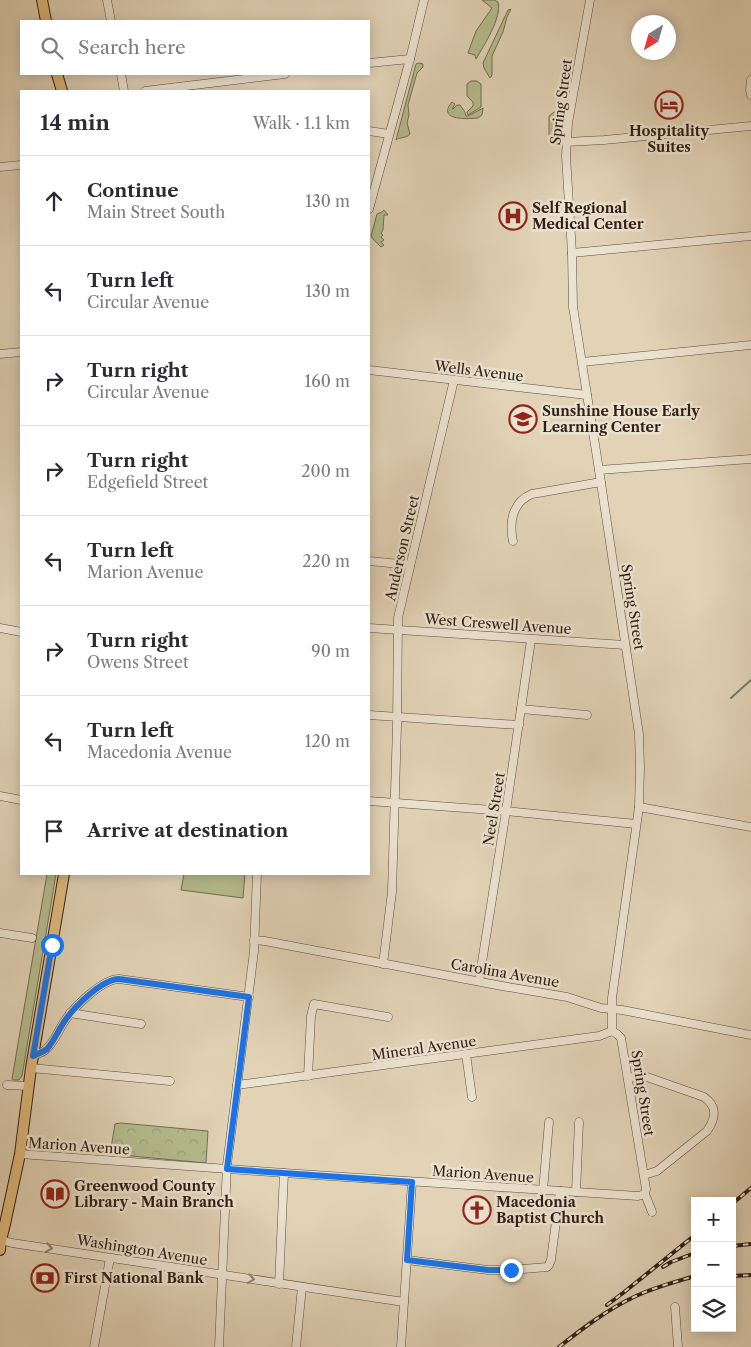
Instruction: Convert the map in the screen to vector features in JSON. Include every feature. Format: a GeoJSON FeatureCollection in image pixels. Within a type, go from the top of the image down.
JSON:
{"type":"FeatureCollection","features":[{"type":"Feature","properties":{"kind":"main road"},"geometry":{"type":"LineString","coordinates":[[42,0],[46,20]]}},
{"type":"Feature","properties":{"kind":"main road"},"geometry":{"type":"LineString","coordinates":[[58,75],[62,90]]}},
{"type":"Feature","properties":{"kind":"main road"},"geometry":{"type":"LineString","coordinates":[[0,1250],[0,1240],[20,1154],[28,1086],[64,875]]}},
{"type":"Feature","properties":{"kind":"street"},"geometry":{"type":"LineString","coordinates":[[107,0],[111,20]]}},
{"type":"Feature","properties":{"kind":"street"},"geometry":{"type":"LineString","coordinates":[[370,205],[424,0]]}},
{"type":"Feature","properties":{"kind":"street","name":"Spring Street"},"geometry":{"type":"LineString","coordinates":[[590,0],[566,142],[573,307],[639,734],[638,807],[612,998],[612,1031],[621,1038],[644,1175],[646,1189],[644,1194],[652,1212]]}},
{"type":"Feature","properties":{"kind":"street"},"geometry":{"type":"LineString","coordinates":[[370,63],[410,59]]}},
{"type":"Feature","properties":{"kind":"street"},"geometry":{"type":"LineString","coordinates":[[121,75],[124,90]]}},
{"type":"Feature","properties":{"kind":"street"},"geometry":{"type":"LineString","coordinates":[[153,90],[277,75]]}},
{"type":"Feature","properties":{"kind":"street"},"geometry":{"type":"LineString","coordinates":[[751,80],[751,94]]}},
{"type":"Feature","properties":{"kind":"street"},"geometry":{"type":"LineString","coordinates":[[566,142],[751,126]]}},
{"type":"Feature","properties":{"kind":"street"},"geometry":{"type":"LineString","coordinates":[[370,131],[389,134]]}},
{"type":"Feature","properties":{"kind":"street"},"geometry":{"type":"LineString","coordinates":[[0,167],[20,165]]}},
{"type":"Feature","properties":{"kind":"street"},"geometry":{"type":"LineString","coordinates":[[572,253],[751,236]]}},
{"type":"Feature","properties":{"kind":"street"},"geometry":{"type":"LineString","coordinates":[[582,362],[751,345]]}},
{"type":"Feature","properties":{"kind":"street"},"geometry":{"type":"LineString","coordinates":[[0,354],[20,352]]}},
{"type":"Feature","properties":{"kind":"street","name":"Wells Avenue"},"geometry":{"type":"LineString","coordinates":[[370,370],[587,395]]}},
{"type":"Feature","properties":{"kind":"street","name":"Anderson Street"},"geometry":{"type":"LineString","coordinates":[[383,964],[392,892],[400,612],[454,380]]}},
{"type":"Feature","properties":{"kind":"street"},"geometry":{"type":"LineString","coordinates":[[599,470],[751,459]]}},
{"type":"Feature","properties":{"kind":"street"},"geometry":{"type":"LineString","coordinates":[[513,541],[512,517],[517,505],[526,496],[601,482]]}},
{"type":"Feature","properties":{"kind":"street"},"geometry":{"type":"LineString","coordinates":[[370,561],[410,565]]}},
{"type":"Feature","properties":{"kind":"street"},"geometry":{"type":"LineString","coordinates":[[0,628],[20,632]]}},
{"type":"Feature","properties":{"kind":"street","name":"West Creswell Avenue"},"geometry":{"type":"LineString","coordinates":[[370,628],[625,645]]}},
{"type":"Feature","properties":{"kind":"street","name":"Neel Street"},"geometry":{"type":"LineString","coordinates":[[479,981],[531,640]]}},
{"type":"Feature","properties":{"kind":"street"},"geometry":{"type":"LineString","coordinates":[[521,709],[587,715]]}},
{"type":"Feature","properties":{"kind":"street"},"geometry":{"type":"LineString","coordinates":[[370,715],[519,725]]}},
{"type":"Feature","properties":{"kind":"street"},"geometry":{"type":"LineString","coordinates":[[0,796],[20,800]]}},
{"type":"Feature","properties":{"kind":"street"},"geometry":{"type":"LineString","coordinates":[[370,801],[506,811],[636,824]]}},
{"type":"Feature","properties":{"kind":"street"},"geometry":{"type":"LineString","coordinates":[[638,807],[751,826]]}},
{"type":"Feature","properties":{"kind":"street"},"geometry":{"type":"LineString","coordinates":[[219,1347],[227,1169],[249,997],[254,940],[256,875]]}},
{"type":"Feature","properties":{"kind":"street"},"geometry":{"type":"LineString","coordinates":[[0,933],[32,938]]}},
{"type":"Feature","properties":{"kind":"street","name":"Carolina Avenue"},"geometry":{"type":"LineString","coordinates":[[254,940],[568,997],[595,1006],[751,1035]]}},
{"type":"Feature","properties":{"kind":"street"},"geometry":{"type":"LineString","coordinates":[[33,1056],[45,1051],[77,1006],[110,980],[116,979],[249,997]]}},
{"type":"Feature","properties":{"kind":"street"},"geometry":{"type":"LineString","coordinates":[[308,1076],[311,1016],[314,1004],[388,1017]]}},
{"type":"Feature","properties":{"kind":"street"},"geometry":{"type":"LineString","coordinates":[[70,1014],[141,1024]]}},
{"type":"Feature","properties":{"kind":"street","name":"Mineral Avenue"},"geometry":{"type":"LineString","coordinates":[[237,1085],[598,1036],[612,1031]]}},
{"type":"Feature","properties":{"kind":"street"},"geometry":{"type":"LineString","coordinates":[[466,1054],[472,1097]]}},
{"type":"Feature","properties":{"kind":"street"},"geometry":{"type":"LineString","coordinates":[[31,1068],[170,1080]]}},
{"type":"Feature","properties":{"kind":"street"},"geometry":{"type":"LineString","coordinates":[[628,1078],[647,1077],[704,1097],[714,1107],[712,1123],[707,1131],[657,1171],[644,1175]]}},
{"type":"Feature","properties":{"kind":"street"},"geometry":{"type":"LineString","coordinates":[[7,1085],[28,1086]]}},
{"type":"Feature","properties":{"kind":"street"},"geometry":{"type":"LineString","coordinates":[[543,1190],[549,1122]]}},
{"type":"Feature","properties":{"kind":"street"},"geometry":{"type":"LineString","coordinates":[[576,1192],[579,1122]]}},
{"type":"Feature","properties":{"kind":"street","name":"Marion Avenue"},"geometry":{"type":"LineString","coordinates":[[20,1154],[412,1182],[638,1196],[644,1194]]}},
{"type":"Feature","properties":{"kind":"street"},"geometry":{"type":"LineString","coordinates":[[279,1284],[284,1173]]}},
{"type":"Feature","properties":{"kind":"street"},"geometry":{"type":"LineString","coordinates":[[401,1347],[412,1182]]}},
{"type":"Feature","properties":{"kind":"street"},"geometry":{"type":"LineString","coordinates":[[407,1260],[488,1270],[544,1268],[549,1265],[551,1260],[560,1191]]}},
{"type":"Feature","properties":{"kind":"street","name":"Washington Avenue"},"geometry":{"type":"LineString","coordinates":[[0,1240],[302,1287]]}},
{"type":"Feature","properties":{"kind":"street"},"geometry":{"type":"LineString","coordinates":[[94,1347],[110,1258]]}},
{"type":"Feature","properties":{"kind":"street"},"geometry":{"type":"LineString","coordinates":[[296,1347],[302,1287],[404,1302]]}},
{"type":"Feature","properties":{"kind":"street"},"geometry":{"type":"LineString","coordinates":[[675,1307],[678,1347]]}},
{"type":"Feature","properties":{"kind":"green space"},"geometry":{"type":"Polygon","coordinates":[[[482,0],[494,0],[498,2],[499,8],[492,31],[476,59],[475,55],[468,53],[476,31],[492,8],[482,0]]]}},
{"type":"Feature","properties":{"kind":"green space"},"geometry":{"type":"Polygon","coordinates":[[[511,9],[492,56],[492,75],[490,78],[483,63],[508,10],[511,9]]]}},
{"type":"Feature","properties":{"kind":"green space"},"geometry":{"type":"Polygon","coordinates":[[[416,64],[423,64],[423,67],[417,73],[408,105],[409,115],[407,123],[410,134],[396,140],[416,64]]]}},
{"type":"Feature","properties":{"kind":"green space"},"geometry":{"type":"Polygon","coordinates":[[[471,81],[477,81],[481,84],[481,107],[468,115],[467,112],[473,106],[473,102],[467,96],[467,84],[471,81]]]}},
{"type":"Feature","properties":{"kind":"green space"},"geometry":{"type":"Polygon","coordinates":[[[452,102],[455,104],[452,109],[460,105],[466,116],[483,108],[482,115],[478,118],[455,118],[448,113],[448,108],[452,102]]]}},
{"type":"Feature","properties":{"kind":"green space"},"geometry":{"type":"Polygon","coordinates":[[[554,112],[559,112],[562,116],[559,135],[554,136],[549,143],[549,116],[554,112]]]}},
{"type":"Feature","properties":{"kind":"green space"},"geometry":{"type":"Polygon","coordinates":[[[384,210],[388,215],[384,215],[381,233],[383,235],[381,237],[384,240],[381,242],[384,245],[381,247],[371,236],[377,214],[384,210]]]}},
{"type":"Feature","properties":{"kind":"green space"},"geometry":{"type":"Polygon","coordinates":[[[47,875],[56,875],[22,1076],[19,1080],[12,1079],[47,875]]]}},
{"type":"Feature","properties":{"kind":"green space"},"geometry":{"type":"Polygon","coordinates":[[[184,875],[245,875],[243,898],[181,890],[184,875]]]}},
{"type":"Feature","properties":{"kind":"green space"},"geometry":{"type":"Polygon","coordinates":[[[115,1124],[208,1131],[206,1163],[110,1154],[115,1124]]]}},
{"type":"Feature","properties":{"kind":"waterway"},"geometry":{"type":"LineString","coordinates":[[731,698],[751,680]]}},
{"type":"Feature","properties":{"kind":"railway"},"geometry":{"type":"LineString","coordinates":[[736,1201],[751,1188]]}},
{"type":"Feature","properties":{"kind":"railway"},"geometry":{"type":"LineString","coordinates":[[607,1305],[691,1238]]}},
{"type":"Feature","properties":{"kind":"railway"},"geometry":{"type":"LineString","coordinates":[[736,1246],[751,1244]]}},
{"type":"Feature","properties":{"kind":"railway"},"geometry":{"type":"LineString","coordinates":[[663,1267],[691,1254]]}},
{"type":"Feature","properties":{"kind":"railway"},"geometry":{"type":"LineString","coordinates":[[736,1276],[751,1275]]}},
{"type":"Feature","properties":{"kind":"railway"},"geometry":{"type":"LineString","coordinates":[[559,1347],[596,1319],[626,1301],[650,1290],[691,1277]]}},
{"type":"Feature","properties":{"kind":"place","name":"Hospitality Suites"},"geometry":{"type":"Point","coordinates":[669,105]}},
{"type":"Feature","properties":{"kind":"place","name":"Self Regional Medical Center"},"geometry":{"type":"Point","coordinates":[513,216]}},
{"type":"Feature","properties":{"kind":"place","name":"Sunshine House Early Learning Center"},"geometry":{"type":"Point","coordinates":[523,419]}},
{"type":"Feature","properties":{"kind":"place","name":"Greenwood County Library - Main Branch"},"geometry":{"type":"Point","coordinates":[55,1194]}},
{"type":"Feature","properties":{"kind":"place","name":"Macedonia Baptist Church"},"geometry":{"type":"Point","coordinates":[477,1210]}},
{"type":"Feature","properties":{"kind":"place","name":"First National Bank"},"geometry":{"type":"Point","coordinates":[45,1278]}},
{"type":"Feature","properties":{"kind":"route"},"geometry":{"type":"LineString","coordinates":[[52,945],[33,1056],[45,1051],[77,1006],[110,980],[119,979],[249,997],[227,1169],[412,1182],[407,1260],[488,1270],[511,1270]]}}]}
